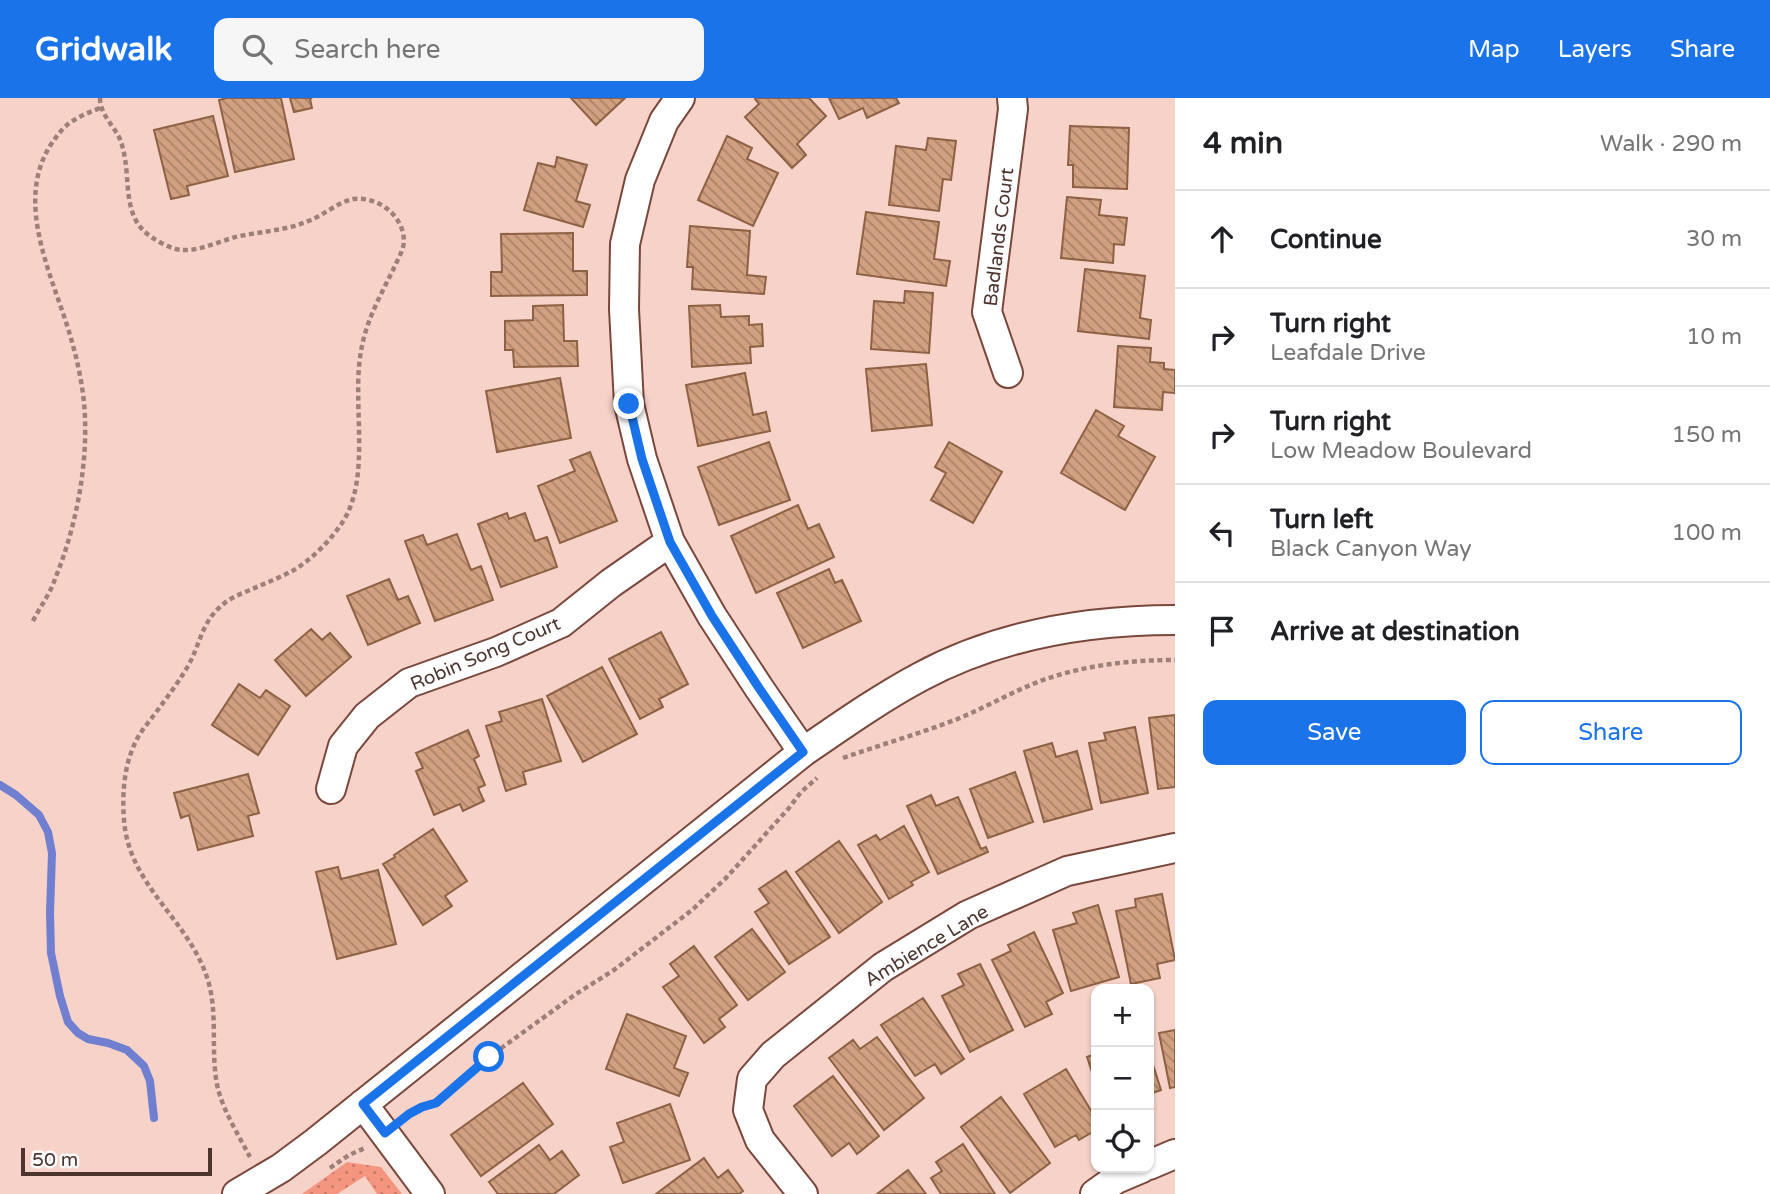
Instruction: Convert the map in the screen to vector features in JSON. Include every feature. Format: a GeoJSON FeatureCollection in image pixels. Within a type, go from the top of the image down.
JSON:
{"type":"FeatureCollection","features":[{"type":"Feature","properties":{"kind":"street"},"geometry":{"type":"LineString","coordinates":[[680,98],[664,121],[639,180],[625,244],[624,309],[629,404],[642,459],[670,542],[712,616],[803,752]]}},
{"type":"Feature","properties":{"kind":"street","name":"Badlands Court"},"geometry":{"type":"LineString","coordinates":[[1009,373],[987,312],[1013,110],[1012,98]]}},
{"type":"Feature","properties":{"kind":"street","name":"Robin Song Court"},"geometry":{"type":"LineString","coordinates":[[331,789],[343,746],[367,716],[409,683],[496,652],[561,623],[611,583],[670,542]]}},
{"type":"Feature","properties":{"kind":"street"},"geometry":{"type":"LineString","coordinates":[[237,1194],[281,1168],[803,752],[871,705],[923,675],[978,651],[1032,635],[1089,624],[1175,620]]}},
{"type":"Feature","properties":{"kind":"street","name":"Ambience Lane"},"geometry":{"type":"LineString","coordinates":[[803,1194],[760,1140],[748,1110],[752,1079],[773,1055],[883,967],[968,915],[1067,871],[1175,848]]}},
{"type":"Feature","properties":{"kind":"street"},"geometry":{"type":"LineString","coordinates":[[363,1104],[430,1194]]}},
{"type":"Feature","properties":{"kind":"street"},"geometry":{"type":"LineString","coordinates":[[1154,1163],[1175,1154]]}},
{"type":"Feature","properties":{"kind":"street"},"geometry":{"type":"LineString","coordinates":[[1094,1194],[1130,1173]]}},
{"type":"Feature","properties":{"kind":"path"},"geometry":{"type":"LineString","coordinates":[[100,98],[100,108],[122,142],[133,214],[142,230],[179,251],[238,236],[289,228],[314,219],[349,200],[369,199],[385,206],[402,230],[404,246],[374,309],[362,344],[358,374],[359,456],[354,496],[343,522],[317,553],[294,570],[222,605],[205,624],[193,656],[177,684],[138,737],[127,763],[123,801],[126,842],[133,862],[144,880],[178,925],[200,961],[209,984],[213,1010],[218,1089],[262,1180]]}},
{"type":"Feature","properties":{"kind":"path"},"geometry":{"type":"LineString","coordinates":[[33,621],[55,580],[72,527],[81,487],[85,450],[82,381],[41,243],[35,197],[45,154],[57,135],[71,122],[100,108]]}},
{"type":"Feature","properties":{"kind":"path"},"geometry":{"type":"LineString","coordinates":[[835,764],[843,758],[958,718],[1041,681],[1110,664],[1175,660]]}},
{"type":"Feature","properties":{"kind":"path"},"geometry":{"type":"LineString","coordinates":[[320,1174],[364,1149],[409,1114],[436,1103],[489,1057],[614,970],[692,910],[726,878],[801,792],[820,775]]}},
{"type":"Feature","properties":{"kind":"shaded area"},"geometry":{"type":"Polygon","coordinates":[[[347,1162],[381,1167],[402,1194],[377,1194],[365,1176],[337,1194],[302,1194],[347,1162]]]}},
{"type":"Feature","properties":{"kind":"building"},"geometry":{"type":"Polygon","coordinates":[[[281,98],[294,159],[235,172],[219,100],[281,98]]]}},
{"type":"Feature","properties":{"kind":"building"},"geometry":{"type":"Polygon","coordinates":[[[290,98],[312,98],[312,108],[294,112],[290,98]]]}},
{"type":"Feature","properties":{"kind":"building"},"geometry":{"type":"Polygon","coordinates":[[[571,98],[625,98],[596,125],[571,98]]]}},
{"type":"Feature","properties":{"kind":"building"},"geometry":{"type":"Polygon","coordinates":[[[756,98],[809,98],[826,116],[797,144],[806,155],[792,168],[745,117],[759,104],[756,98]]]}},
{"type":"Feature","properties":{"kind":"building"},"geometry":{"type":"Polygon","coordinates":[[[829,98],[896,98],[899,103],[867,118],[863,108],[839,119],[829,98]]]}},
{"type":"Feature","properties":{"kind":"building"},"geometry":{"type":"Polygon","coordinates":[[[213,116],[228,176],[187,186],[189,195],[171,199],[154,130],[213,116]]]}},
{"type":"Feature","properties":{"kind":"building"},"geometry":{"type":"Polygon","coordinates":[[[1070,126],[1129,128],[1127,189],[1073,187],[1073,165],[1068,165],[1070,126]]]}},
{"type":"Feature","properties":{"kind":"building"},"geometry":{"type":"Polygon","coordinates":[[[727,136],[752,148],[747,159],[778,173],[753,226],[698,200],[727,136]]]}},
{"type":"Feature","properties":{"kind":"building"},"geometry":{"type":"Polygon","coordinates":[[[928,138],[956,141],[951,180],[943,179],[939,211],[889,205],[896,146],[926,150],[928,138]]]}},
{"type":"Feature","properties":{"kind":"building"},"geometry":{"type":"Polygon","coordinates":[[[557,157],[587,165],[576,201],[590,205],[583,227],[524,210],[538,163],[555,167],[557,157]]]}},
{"type":"Feature","properties":{"kind":"building"},"geometry":{"type":"Polygon","coordinates":[[[1067,197],[1101,200],[1099,215],[1127,218],[1124,245],[1114,244],[1113,263],[1061,258],[1067,197]]]}},
{"type":"Feature","properties":{"kind":"building"},"geometry":{"type":"Polygon","coordinates":[[[866,212],[939,222],[934,259],[950,261],[946,286],[857,274],[866,212]]]}},
{"type":"Feature","properties":{"kind":"building"},"geometry":{"type":"Polygon","coordinates":[[[690,226],[750,231],[747,275],[766,277],[764,294],[692,289],[693,267],[687,267],[690,226]]]}},
{"type":"Feature","properties":{"kind":"building"},"geometry":{"type":"Polygon","coordinates":[[[573,233],[573,271],[587,271],[587,295],[491,296],[491,272],[502,272],[501,234],[573,233]]]}},
{"type":"Feature","properties":{"kind":"building"},"geometry":{"type":"Polygon","coordinates":[[[1085,269],[1145,276],[1140,318],[1151,320],[1149,339],[1078,331],[1085,269]]]}},
{"type":"Feature","properties":{"kind":"building"},"geometry":{"type":"Polygon","coordinates":[[[905,291],[933,293],[929,353],[871,349],[874,301],[904,303],[905,291]]]}},
{"type":"Feature","properties":{"kind":"building"},"geometry":{"type":"Polygon","coordinates":[[[563,305],[564,341],[577,341],[578,366],[514,367],[513,350],[505,350],[505,321],[533,320],[533,306],[563,305]]]}},
{"type":"Feature","properties":{"kind":"building"},"geometry":{"type":"Polygon","coordinates":[[[720,305],[721,317],[749,316],[749,325],[762,324],[763,346],[750,347],[751,363],[692,367],[689,306],[720,305]]]}},
{"type":"Feature","properties":{"kind":"building"},"geometry":{"type":"Polygon","coordinates":[[[1118,346],[1151,348],[1150,362],[1164,363],[1164,369],[1175,370],[1175,393],[1163,392],[1162,410],[1114,407],[1118,346]]]}},
{"type":"Feature","properties":{"kind":"building"},"geometry":{"type":"Polygon","coordinates":[[[926,364],[932,425],[872,431],[866,369],[926,364]]]}},
{"type":"Feature","properties":{"kind":"building"},"geometry":{"type":"Polygon","coordinates":[[[745,373],[753,415],[766,412],[770,431],[698,446],[686,385],[745,373]]]}},
{"type":"Feature","properties":{"kind":"building"},"geometry":{"type":"Polygon","coordinates":[[[560,378],[571,438],[497,452],[486,391],[560,378]]]}},
{"type":"Feature","properties":{"kind":"building"},"geometry":{"type":"Polygon","coordinates":[[[1096,410],[1124,426],[1118,436],[1155,457],[1125,510],[1061,473],[1096,410]]]}},
{"type":"Feature","properties":{"kind":"building"},"geometry":{"type":"Polygon","coordinates":[[[769,442],[790,500],[719,525],[698,467],[769,442]]]}},
{"type":"Feature","properties":{"kind":"building"},"geometry":{"type":"Polygon","coordinates":[[[949,442],[1002,472],[973,523],[931,500],[946,473],[935,467],[949,442]]]}},
{"type":"Feature","properties":{"kind":"building"},"geometry":{"type":"Polygon","coordinates":[[[590,452],[617,521],[560,543],[538,486],[575,471],[570,460],[590,452]]]}},
{"type":"Feature","properties":{"kind":"building"},"geometry":{"type":"Polygon","coordinates":[[[798,505],[808,529],[819,524],[834,557],[756,593],[731,536],[798,505]]]}},
{"type":"Feature","properties":{"kind":"building"},"geometry":{"type":"Polygon","coordinates":[[[507,513],[509,519],[525,513],[535,541],[547,537],[557,567],[501,587],[478,524],[507,513]]]}},
{"type":"Feature","properties":{"kind":"building"},"geometry":{"type":"Polygon","coordinates":[[[457,534],[471,570],[481,566],[493,600],[435,621],[405,541],[423,535],[427,545],[457,534]]]}},
{"type":"Feature","properties":{"kind":"building"},"geometry":{"type":"Polygon","coordinates":[[[829,569],[835,583],[842,580],[861,621],[803,648],[777,593],[829,569]]]}},
{"type":"Feature","properties":{"kind":"building"},"geometry":{"type":"Polygon","coordinates":[[[389,579],[398,600],[408,596],[420,623],[368,645],[347,596],[389,579]]]}},
{"type":"Feature","properties":{"kind":"building"},"geometry":{"type":"Polygon","coordinates":[[[311,629],[322,640],[330,633],[351,657],[306,696],[275,660],[311,629]]]}},
{"type":"Feature","properties":{"kind":"building"},"geometry":{"type":"Polygon","coordinates":[[[661,632],[688,684],[659,699],[663,707],[640,719],[609,659],[661,632]]]}},
{"type":"Feature","properties":{"kind":"building"},"geometry":{"type":"Polygon","coordinates":[[[602,667],[637,734],[583,762],[547,696],[602,667]]]}},
{"type":"Feature","properties":{"kind":"building"},"geometry":{"type":"Polygon","coordinates":[[[239,684],[260,698],[266,690],[290,706],[258,755],[212,725],[239,684]]]}},
{"type":"Feature","properties":{"kind":"building"},"geometry":{"type":"Polygon","coordinates":[[[542,699],[561,761],[523,772],[526,784],[506,791],[486,726],[502,721],[499,712],[542,699]]]}},
{"type":"Feature","properties":{"kind":"building"},"geometry":{"type":"Polygon","coordinates":[[[1175,715],[1175,787],[1158,789],[1149,718],[1175,715]]]}},
{"type":"Feature","properties":{"kind":"building"},"geometry":{"type":"Polygon","coordinates":[[[1135,727],[1148,793],[1101,803],[1089,743],[1106,740],[1104,733],[1135,727]]]}},
{"type":"Feature","properties":{"kind":"building"},"geometry":{"type":"Polygon","coordinates":[[[468,730],[479,756],[474,759],[485,785],[478,788],[484,801],[463,811],[460,804],[434,815],[416,771],[423,768],[416,753],[468,730]]]}},
{"type":"Feature","properties":{"kind":"building"},"geometry":{"type":"Polygon","coordinates":[[[1052,743],[1056,757],[1077,751],[1092,809],[1044,822],[1024,751],[1052,743]]]}},
{"type":"Feature","properties":{"kind":"building"},"geometry":{"type":"Polygon","coordinates":[[[1015,772],[1033,822],[988,838],[970,789],[1015,772]]]}},
{"type":"Feature","properties":{"kind":"building"},"geometry":{"type":"Polygon","coordinates":[[[248,774],[259,813],[248,816],[253,836],[198,850],[189,815],[181,818],[174,793],[248,774]]]}},
{"type":"Feature","properties":{"kind":"building"},"geometry":{"type":"Polygon","coordinates":[[[931,795],[936,806],[958,797],[981,849],[986,847],[988,852],[938,874],[907,806],[931,795]]]}},
{"type":"Feature","properties":{"kind":"building"},"geometry":{"type":"Polygon","coordinates":[[[904,826],[929,872],[889,899],[858,845],[876,835],[880,840],[904,826]]]}},
{"type":"Feature","properties":{"kind":"building"},"geometry":{"type":"Polygon","coordinates":[[[433,829],[467,881],[445,896],[452,906],[423,925],[383,864],[433,829]]]}},
{"type":"Feature","properties":{"kind":"building"},"geometry":{"type":"Polygon","coordinates":[[[839,841],[882,902],[839,933],[796,872],[839,841]]]}},
{"type":"Feature","properties":{"kind":"building"},"geometry":{"type":"Polygon","coordinates":[[[338,867],[341,879],[378,870],[396,944],[337,959],[316,872],[338,867]]]}},
{"type":"Feature","properties":{"kind":"building"},"geometry":{"type":"Polygon","coordinates":[[[786,871],[830,937],[789,964],[755,912],[769,903],[759,889],[786,871]]]}},
{"type":"Feature","properties":{"kind":"building"},"geometry":{"type":"Polygon","coordinates":[[[1162,894],[1175,960],[1157,964],[1160,978],[1131,984],[1116,911],[1136,907],[1135,899],[1162,894]]]}},
{"type":"Feature","properties":{"kind":"building"},"geometry":{"type":"Polygon","coordinates":[[[1098,905],[1119,977],[1071,991],[1053,930],[1077,923],[1073,913],[1098,905]]]}},
{"type":"Feature","properties":{"kind":"building"},"geometry":{"type":"Polygon","coordinates":[[[752,929],[785,972],[748,1000],[715,957],[752,929]]]}},
{"type":"Feature","properties":{"kind":"building"},"geometry":{"type":"Polygon","coordinates":[[[1034,932],[1063,993],[1046,1002],[1052,1014],[1025,1027],[992,960],[1011,951],[1008,945],[1034,932]]]}},
{"type":"Feature","properties":{"kind":"building"},"geometry":{"type":"Polygon","coordinates":[[[694,946],[737,1005],[719,1019],[725,1027],[704,1043],[663,987],[679,976],[670,964],[694,946]]]}},
{"type":"Feature","properties":{"kind":"building"},"geometry":{"type":"Polygon","coordinates":[[[980,964],[1013,1030],[970,1052],[942,996],[964,985],[958,974],[980,964]]]}},
{"type":"Feature","properties":{"kind":"building"},"geometry":{"type":"Polygon","coordinates":[[[923,998],[964,1059],[941,1074],[935,1064],[915,1076],[881,1025],[923,998]]]}},
{"type":"Feature","properties":{"kind":"building"},"geometry":{"type":"Polygon","coordinates":[[[627,1014],[686,1036],[674,1068],[688,1073],[679,1096],[606,1069],[627,1014]]]}},
{"type":"Feature","properties":{"kind":"building"},"geometry":{"type":"Polygon","coordinates":[[[1175,1030],[1175,1087],[1170,1088],[1159,1033],[1175,1030]]]}},
{"type":"Feature","properties":{"kind":"building"},"geometry":{"type":"Polygon","coordinates":[[[877,1037],[924,1098],[884,1130],[829,1058],[853,1040],[860,1049],[877,1037]]]}},
{"type":"Feature","properties":{"kind":"building"},"geometry":{"type":"Polygon","coordinates":[[[1154,1068],[1161,1090],[1154,1092],[1154,1068]]]}},
{"type":"Feature","properties":{"kind":"building"},"geometry":{"type":"Polygon","coordinates":[[[1066,1069],[1091,1111],[1091,1133],[1079,1140],[1076,1135],[1055,1147],[1024,1094],[1066,1069]]]}},
{"type":"Feature","properties":{"kind":"building"},"geometry":{"type":"Polygon","coordinates":[[[833,1076],[879,1136],[857,1154],[849,1143],[832,1156],[794,1106],[833,1076]]]}},
{"type":"Feature","properties":{"kind":"building"},"geometry":{"type":"Polygon","coordinates":[[[523,1083],[553,1124],[481,1176],[451,1135],[523,1083]]]}},
{"type":"Feature","properties":{"kind":"building"},"geometry":{"type":"Polygon","coordinates":[[[1001,1097],[1050,1163],[1010,1193],[961,1127],[1001,1097]]]}},
{"type":"Feature","properties":{"kind":"building"},"geometry":{"type":"Polygon","coordinates":[[[670,1104],[690,1160],[623,1183],[610,1147],[624,1142],[617,1123],[670,1104]]]}},
{"type":"Feature","properties":{"kind":"building"},"geometry":{"type":"Polygon","coordinates":[[[963,1144],[995,1194],[941,1194],[931,1178],[942,1171],[936,1162],[963,1144]]]}},
{"type":"Feature","properties":{"kind":"building"},"geometry":{"type":"Polygon","coordinates":[[[539,1145],[550,1160],[562,1151],[579,1175],[554,1194],[498,1194],[489,1182],[539,1145]]]}},
{"type":"Feature","properties":{"kind":"building"},"geometry":{"type":"Polygon","coordinates":[[[704,1158],[718,1178],[728,1170],[743,1191],[739,1194],[656,1194],[704,1158]]]}},
{"type":"Feature","properties":{"kind":"building"},"geometry":{"type":"Polygon","coordinates":[[[908,1170],[926,1194],[877,1194],[908,1170]]]}},
{"type":"Feature","properties":{"kind":"waterway"},"geometry":{"type":"LineString","coordinates":[[0,785],[39,815],[48,832],[52,853],[51,953],[68,1022],[88,1039],[127,1050],[144,1066],[150,1081],[154,1118]]}},
{"type":"Feature","properties":{"kind":"route"},"geometry":{"type":"LineString","coordinates":[[489,1057],[436,1103],[409,1114],[385,1133],[363,1104],[803,752],[712,616],[670,542],[642,459],[629,404]]}}]}
